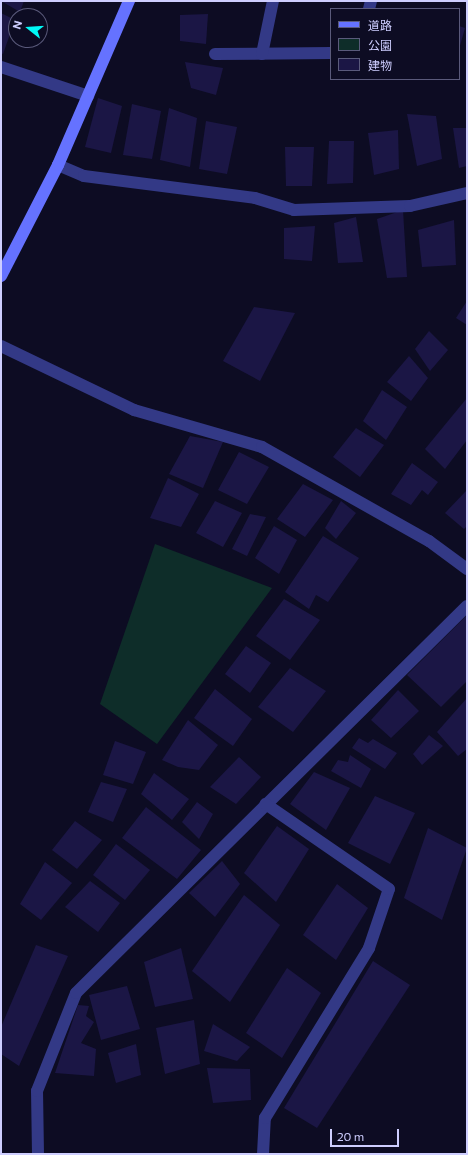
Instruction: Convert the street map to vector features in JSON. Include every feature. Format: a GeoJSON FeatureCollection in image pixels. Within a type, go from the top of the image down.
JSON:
{"type":"FeatureCollection","features":[{"type":"Feature","properties":{"kind":"street"},"geometry":{"type":"LineString","coordinates":[[1,276],[58,165],[129,1]]}},
{"type":"Feature","properties":{"kind":"street"},"geometry":{"type":"LineString","coordinates":[[262,54],[273,1]]}},
{"type":"Feature","properties":{"kind":"street"},"geometry":{"type":"LineString","coordinates":[[215,54],[330,53]]}},
{"type":"Feature","properties":{"kind":"street"},"geometry":{"type":"LineString","coordinates":[[1,67],[88,96]]}},
{"type":"Feature","properties":{"kind":"street"},"geometry":{"type":"LineString","coordinates":[[58,165],[84,176],[255,198],[294,210],[410,206],[467,193]]}},
{"type":"Feature","properties":{"kind":"street"},"geometry":{"type":"LineString","coordinates":[[1,346],[134,410],[262,447],[428,541],[467,569]]}},
{"type":"Feature","properties":{"kind":"street"},"geometry":{"type":"LineString","coordinates":[[38,1154],[37,1091],[76,993],[467,606]]}},
{"type":"Feature","properties":{"kind":"street"},"geometry":{"type":"LineString","coordinates":[[263,1154],[265,1118],[369,948],[389,889],[266,804]]}},
{"type":"Feature","properties":{"kind":"green space"},"geometry":{"type":"Polygon","coordinates":[[[155,544],[272,588],[157,744],[100,704],[155,544]]]}},
{"type":"Feature","properties":{"kind":"building"},"geometry":{"type":"Polygon","coordinates":[[[1,1],[24,1],[21,8],[13,8],[1,1]]]}},
{"type":"Feature","properties":{"kind":"building"},"geometry":{"type":"Polygon","coordinates":[[[1,13],[8,16],[8,40],[3,54],[1,53],[1,13]]]}},
{"type":"Feature","properties":{"kind":"building"},"geometry":{"type":"Polygon","coordinates":[[[208,14],[206,44],[180,41],[180,15],[208,14]]]}},
{"type":"Feature","properties":{"kind":"building"},"geometry":{"type":"Polygon","coordinates":[[[460,26],[465,28],[460,46],[460,26]]]}},
{"type":"Feature","properties":{"kind":"building"},"geometry":{"type":"Polygon","coordinates":[[[185,62],[223,68],[216,95],[191,88],[185,62]]]}},
{"type":"Feature","properties":{"kind":"building"},"geometry":{"type":"Polygon","coordinates":[[[98,98],[122,106],[111,153],[85,147],[98,98]]]}},
{"type":"Feature","properties":{"kind":"building"},"geometry":{"type":"Polygon","coordinates":[[[132,104],[161,111],[152,159],[123,155],[132,104]]]}},
{"type":"Feature","properties":{"kind":"building"},"geometry":{"type":"Polygon","coordinates":[[[169,108],[197,118],[190,167],[160,160],[169,108]]]}},
{"type":"Feature","properties":{"kind":"building"},"geometry":{"type":"Polygon","coordinates":[[[407,114],[436,116],[442,159],[417,166],[407,114]]]}},
{"type":"Feature","properties":{"kind":"building"},"geometry":{"type":"Polygon","coordinates":[[[206,121],[237,127],[227,174],[199,169],[206,121]]]}},
{"type":"Feature","properties":{"kind":"building"},"geometry":{"type":"Polygon","coordinates":[[[453,128],[467,128],[467,166],[459,168],[453,128]]]}},
{"type":"Feature","properties":{"kind":"building"},"geometry":{"type":"Polygon","coordinates":[[[398,130],[399,169],[374,175],[368,133],[398,130]]]}},
{"type":"Feature","properties":{"kind":"building"},"geometry":{"type":"Polygon","coordinates":[[[329,141],[354,141],[353,183],[327,184],[329,141]]]}},
{"type":"Feature","properties":{"kind":"building"},"geometry":{"type":"Polygon","coordinates":[[[285,147],[314,147],[312,186],[286,186],[285,147]]]}},
{"type":"Feature","properties":{"kind":"building"},"geometry":{"type":"Polygon","coordinates":[[[403,210],[407,277],[387,278],[377,219],[403,210]]]}},
{"type":"Feature","properties":{"kind":"building"},"geometry":{"type":"Polygon","coordinates":[[[356,217],[363,262],[338,263],[334,223],[356,217]]]}},
{"type":"Feature","properties":{"kind":"building"},"geometry":{"type":"Polygon","coordinates":[[[454,220],[456,265],[422,267],[418,230],[454,220]]]}},
{"type":"Feature","properties":{"kind":"building"},"geometry":{"type":"Polygon","coordinates":[[[315,226],[312,261],[284,259],[284,228],[315,226]]]}},
{"type":"Feature","properties":{"kind":"building"},"geometry":{"type":"Polygon","coordinates":[[[467,301],[467,325],[456,318],[467,301]]]}},
{"type":"Feature","properties":{"kind":"building"},"geometry":{"type":"Polygon","coordinates":[[[254,307],[295,313],[260,381],[223,361],[254,307]]]}},
{"type":"Feature","properties":{"kind":"building"},"geometry":{"type":"Polygon","coordinates":[[[429,331],[448,350],[430,371],[415,349],[429,331]]]}},
{"type":"Feature","properties":{"kind":"building"},"geometry":{"type":"Polygon","coordinates":[[[409,356],[428,378],[411,401],[387,382],[409,356]]]}},
{"type":"Feature","properties":{"kind":"building"},"geometry":{"type":"Polygon","coordinates":[[[382,390],[407,407],[386,440],[363,421],[382,390]]]}},
{"type":"Feature","properties":{"kind":"building"},"geometry":{"type":"Polygon","coordinates":[[[467,398],[467,440],[445,469],[425,449],[467,398]]]}},
{"type":"Feature","properties":{"kind":"building"},"geometry":{"type":"Polygon","coordinates":[[[356,428],[384,445],[360,477],[333,457],[356,428]]]}},
{"type":"Feature","properties":{"kind":"building"},"geometry":{"type":"Polygon","coordinates":[[[190,436],[223,442],[203,488],[169,474],[190,436]]]}},
{"type":"Feature","properties":{"kind":"building"},"geometry":{"type":"Polygon","coordinates":[[[239,452],[269,467],[247,504],[218,490],[239,452]]]}},
{"type":"Feature","properties":{"kind":"building"},"geometry":{"type":"Polygon","coordinates":[[[412,463],[438,482],[428,495],[422,490],[411,505],[391,494],[412,463]]]}},
{"type":"Feature","properties":{"kind":"building"},"geometry":{"type":"Polygon","coordinates":[[[168,478],[199,494],[181,527],[150,518],[168,478]]]}},
{"type":"Feature","properties":{"kind":"building"},"geometry":{"type":"Polygon","coordinates":[[[303,484],[333,500],[305,537],[277,519],[303,484]]]}},
{"type":"Feature","properties":{"kind":"building"},"geometry":{"type":"Polygon","coordinates":[[[467,490],[467,526],[464,529],[445,513],[467,490]]]}},
{"type":"Feature","properties":{"kind":"building"},"geometry":{"type":"Polygon","coordinates":[[[215,501],[242,513],[223,547],[196,533],[215,501]]]}},
{"type":"Feature","properties":{"kind":"building"},"geometry":{"type":"Polygon","coordinates":[[[341,501],[356,513],[336,539],[325,528],[341,501]]]}},
{"type":"Feature","properties":{"kind":"building"},"geometry":{"type":"Polygon","coordinates":[[[250,514],[266,517],[247,556],[232,549],[250,514]]]}},
{"type":"Feature","properties":{"kind":"building"},"geometry":{"type":"Polygon","coordinates":[[[274,526],[297,540],[279,574],[255,558],[274,526]]]}},
{"type":"Feature","properties":{"kind":"building"},"geometry":{"type":"Polygon","coordinates":[[[323,536],[359,558],[328,602],[316,595],[309,609],[285,592],[323,536]]]}},
{"type":"Feature","properties":{"kind":"building"},"geometry":{"type":"Polygon","coordinates":[[[284,599],[320,620],[290,660],[256,636],[284,599]]]}},
{"type":"Feature","properties":{"kind":"building"},"geometry":{"type":"Polygon","coordinates":[[[467,615],[467,681],[441,707],[407,675],[467,615]]]}},
{"type":"Feature","properties":{"kind":"building"},"geometry":{"type":"Polygon","coordinates":[[[246,646],[271,663],[250,693],[225,674],[246,646]]]}},
{"type":"Feature","properties":{"kind":"building"},"geometry":{"type":"Polygon","coordinates":[[[290,668],[326,691],[293,732],[258,707],[290,668]]]}},
{"type":"Feature","properties":{"kind":"building"},"geometry":{"type":"Polygon","coordinates":[[[215,689],[252,719],[233,746],[194,718],[215,689]]]}},
{"type":"Feature","properties":{"kind":"building"},"geometry":{"type":"Polygon","coordinates":[[[398,690],[419,711],[391,738],[371,720],[398,690]]]}},
{"type":"Feature","properties":{"kind":"building"},"geometry":{"type":"Polygon","coordinates":[[[467,698],[467,749],[458,756],[437,732],[467,698]]]}},
{"type":"Feature","properties":{"kind":"building"},"geometry":{"type":"Polygon","coordinates":[[[188,720],[218,745],[199,770],[178,767],[162,760],[188,720]]]}},
{"type":"Feature","properties":{"kind":"building"},"geometry":{"type":"Polygon","coordinates":[[[429,735],[443,746],[422,765],[413,754],[429,735]]]}},
{"type":"Feature","properties":{"kind":"building"},"geometry":{"type":"Polygon","coordinates":[[[359,738],[368,743],[373,739],[397,753],[385,769],[352,748],[359,738]]]}},
{"type":"Feature","properties":{"kind":"building"},"geometry":{"type":"Polygon","coordinates":[[[115,741],[146,752],[133,784],[103,775],[115,741]]]}},
{"type":"Feature","properties":{"kind":"building"},"geometry":{"type":"Polygon","coordinates":[[[350,755],[371,769],[361,788],[331,771],[338,760],[348,762],[350,755]]]}},
{"type":"Feature","properties":{"kind":"building"},"geometry":{"type":"Polygon","coordinates":[[[239,757],[261,777],[236,804],[210,787],[239,757]]]}},
{"type":"Feature","properties":{"kind":"building"},"geometry":{"type":"Polygon","coordinates":[[[314,772],[350,788],[326,830],[290,804],[314,772]]]}},
{"type":"Feature","properties":{"kind":"building"},"geometry":{"type":"Polygon","coordinates":[[[154,773],[189,799],[172,820],[141,794],[154,773]]]}},
{"type":"Feature","properties":{"kind":"building"},"geometry":{"type":"Polygon","coordinates":[[[101,782],[127,789],[113,822],[88,812],[101,782]]]}},
{"type":"Feature","properties":{"kind":"building"},"geometry":{"type":"Polygon","coordinates":[[[375,796],[415,813],[390,864],[348,843],[375,796]]]}},
{"type":"Feature","properties":{"kind":"building"},"geometry":{"type":"Polygon","coordinates":[[[197,802],[213,814],[199,839],[182,822],[197,802]]]}},
{"type":"Feature","properties":{"kind":"building"},"geometry":{"type":"Polygon","coordinates":[[[146,807],[201,850],[177,879],[122,838],[146,807]]]}},
{"type":"Feature","properties":{"kind":"building"},"geometry":{"type":"Polygon","coordinates":[[[75,821],[102,840],[77,869],[52,850],[75,821]]]}},
{"type":"Feature","properties":{"kind":"building"},"geometry":{"type":"Polygon","coordinates":[[[277,826],[309,849],[276,902],[244,873],[277,826]]]}},
{"type":"Feature","properties":{"kind":"building"},"geometry":{"type":"Polygon","coordinates":[[[428,828],[467,848],[442,920],[404,898],[428,828]]]}},
{"type":"Feature","properties":{"kind":"building"},"geometry":{"type":"Polygon","coordinates":[[[116,844],[150,870],[125,900],[93,875],[116,844]]]}},
{"type":"Feature","properties":{"kind":"building"},"geometry":{"type":"Polygon","coordinates":[[[222,861],[240,884],[215,917],[189,893],[222,861]]]}},
{"type":"Feature","properties":{"kind":"building"},"geometry":{"type":"Polygon","coordinates":[[[45,862],[72,883],[41,920],[20,904],[45,862]]]}},
{"type":"Feature","properties":{"kind":"building"},"geometry":{"type":"Polygon","coordinates":[[[90,881],[120,903],[98,932],[65,907],[90,881]]]}},
{"type":"Feature","properties":{"kind":"building"},"geometry":{"type":"Polygon","coordinates":[[[337,884],[368,908],[336,960],[303,935],[337,884]]]}},
{"type":"Feature","properties":{"kind":"building"},"geometry":{"type":"Polygon","coordinates":[[[244,895],[280,925],[230,1002],[192,971],[244,895]]]}},
{"type":"Feature","properties":{"kind":"building"},"geometry":{"type":"Polygon","coordinates":[[[36,945],[68,956],[19,1066],[1,1054],[1,1027],[36,945]]]}},
{"type":"Feature","properties":{"kind":"building"},"geometry":{"type":"Polygon","coordinates":[[[181,948],[193,999],[155,1007],[144,962],[181,948]]]}},
{"type":"Feature","properties":{"kind":"building"},"geometry":{"type":"Polygon","coordinates":[[[373,961],[410,985],[317,1128],[284,1108],[373,961]]]}},
{"type":"Feature","properties":{"kind":"building"},"geometry":{"type":"Polygon","coordinates":[[[287,968],[321,993],[282,1058],[246,1033],[287,968]]]}},
{"type":"Feature","properties":{"kind":"building"},"geometry":{"type":"Polygon","coordinates":[[[127,986],[140,1029],[101,1040],[89,995],[127,986]]]}},
{"type":"Feature","properties":{"kind":"building"},"geometry":{"type":"Polygon","coordinates":[[[78,1005],[89,1006],[86,1016],[94,1022],[81,1043],[96,1049],[94,1076],[55,1073],[78,1005]]]}},
{"type":"Feature","properties":{"kind":"building"},"geometry":{"type":"Polygon","coordinates":[[[194,1020],[200,1064],[165,1074],[156,1028],[194,1020]]]}},
{"type":"Feature","properties":{"kind":"building"},"geometry":{"type":"Polygon","coordinates":[[[213,1024],[250,1047],[237,1061],[204,1051],[213,1024]]]}},
{"type":"Feature","properties":{"kind":"building"},"geometry":{"type":"Polygon","coordinates":[[[136,1044],[141,1075],[116,1083],[108,1053],[136,1044]]]}},
{"type":"Feature","properties":{"kind":"building"},"geometry":{"type":"Polygon","coordinates":[[[207,1068],[250,1069],[251,1100],[213,1103],[207,1068]]]}}]}
